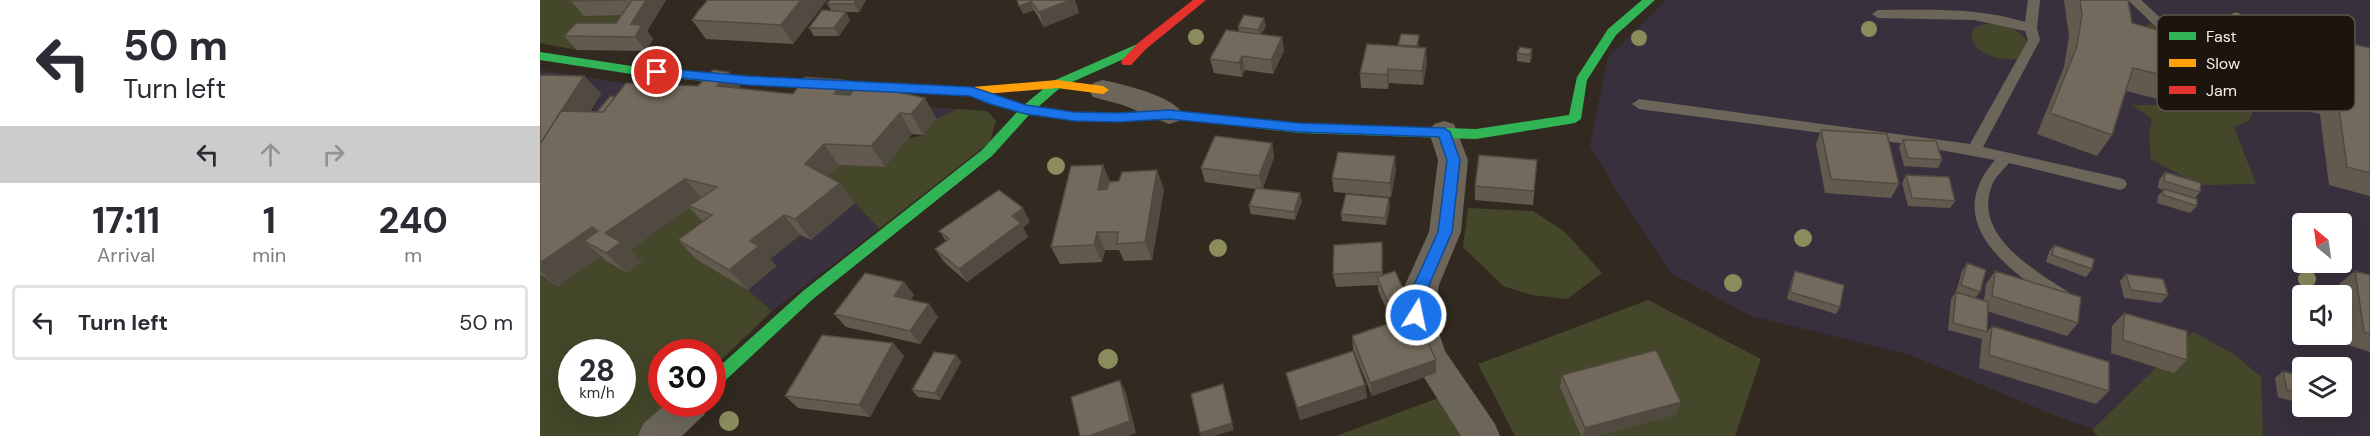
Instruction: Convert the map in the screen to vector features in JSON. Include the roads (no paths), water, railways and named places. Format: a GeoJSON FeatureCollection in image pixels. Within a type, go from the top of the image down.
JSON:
{"type":"FeatureCollection","features":[{"type":"Feature","properties":{"kind":"street"},"geometry":{"type":"LineString","coordinates":[[1052,126],[1074,117],[1111,81],[1142,45],[1200,0]]}},
{"type":"Feature","properties":{"kind":"street"},"geometry":{"type":"LineString","coordinates":[[972,92],[1026,110],[1074,117],[1169,114],[1299,128],[1476,134],[1575,119],[1581,80],[1599,51],[1612,32],[1649,0]]}},
{"type":"Feature","properties":{"kind":"street"},"geometry":{"type":"LineString","coordinates":[[726,370],[808,295],[987,153],[1026,110],[1056,84],[1142,45]]}},
{"type":"Feature","properties":{"kind":"street"},"geometry":{"type":"LineString","coordinates":[[540,56],[638,70],[748,81],[972,92],[1111,81],[1131,97],[1169,114]]}},
{"type":"Feature","properties":{"kind":"street"},"geometry":{"type":"LineString","coordinates":[[1444,132],[1453,160],[1445,232],[1422,285],[1416,315],[1430,357],[1482,436]]}},
{"type":"Feature","properties":{"kind":"street"},"geometry":{"type":"LineString","coordinates":[[987,153],[1020,139]]}},
{"type":"Feature","properties":{"kind":"street"},"geometry":{"type":"LineString","coordinates":[[656,436],[677,417]]}},
{"type":"Feature","properties":{"kind":"lane"},"geometry":{"type":"LineString","coordinates":[[1974,150],[2034,40],[2031,28],[2034,0]]}},
{"type":"Feature","properties":{"kind":"lane"},"geometry":{"type":"LineString","coordinates":[[2134,0],[2157,21]]}},
{"type":"Feature","properties":{"kind":"lane"},"geometry":{"type":"LineString","coordinates":[[1878,14],[1985,15],[2006,19],[2031,28]]}},
{"type":"Feature","properties":{"kind":"lane"},"geometry":{"type":"LineString","coordinates":[[1640,104],[1974,150],[2120,184]]}},
{"type":"Feature","properties":{"kind":"lane"},"geometry":{"type":"LineString","coordinates":[[2006,157],[1984,186],[1981,210],[1993,242],[2021,270],[2064,298]]}}]}
